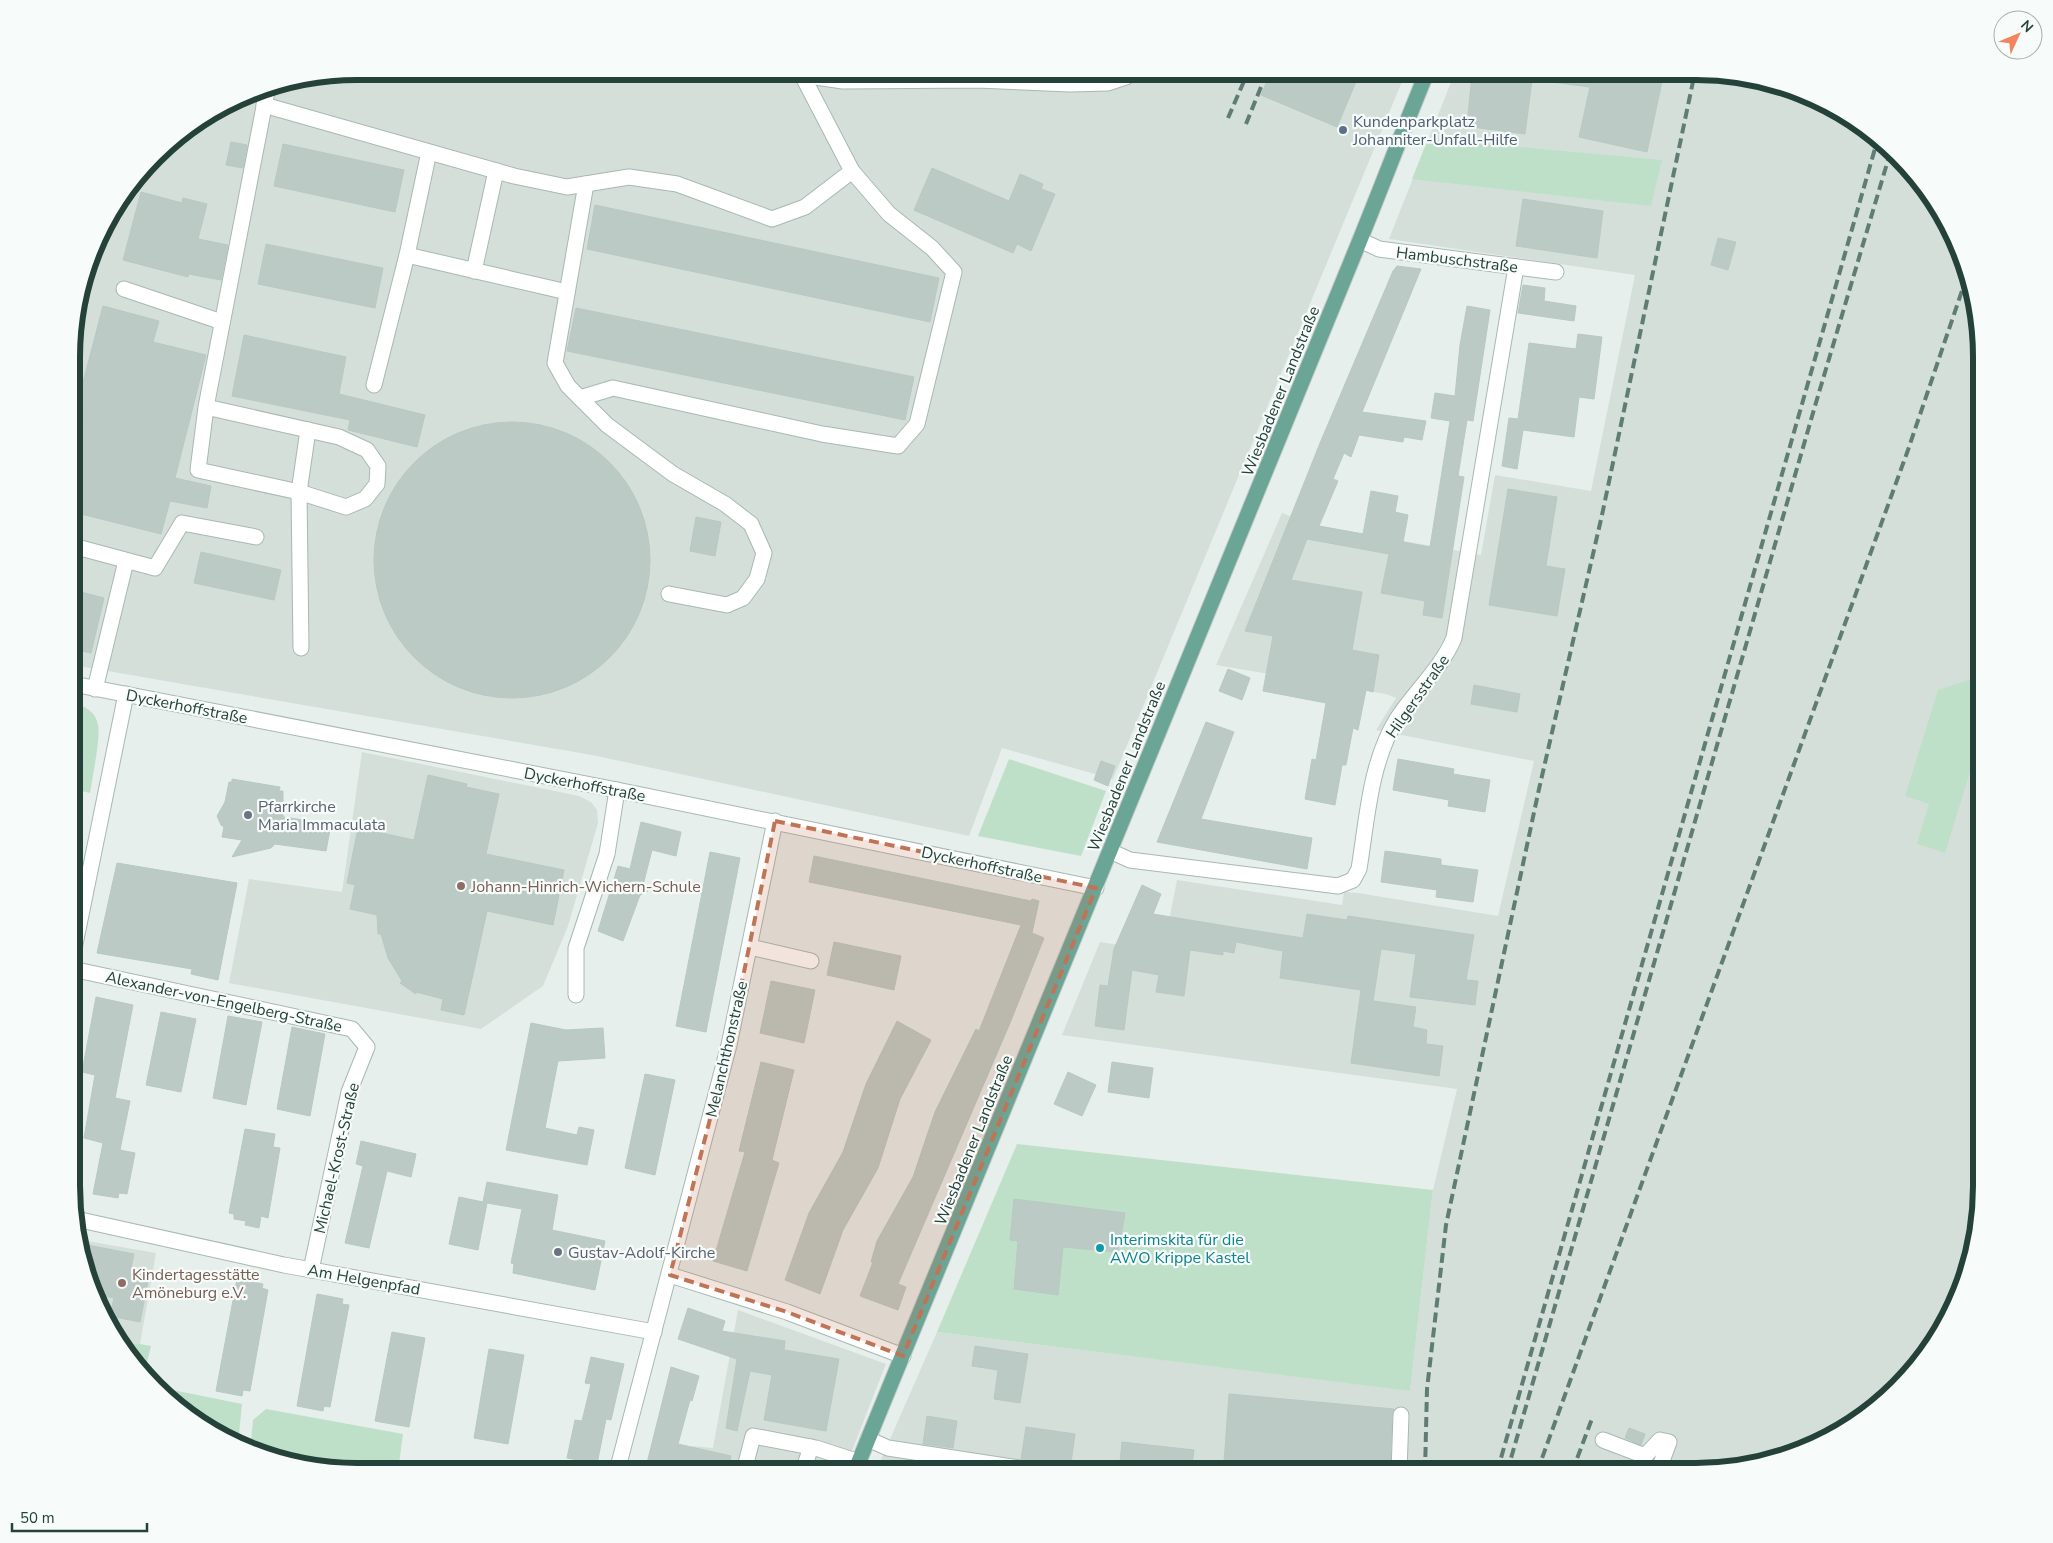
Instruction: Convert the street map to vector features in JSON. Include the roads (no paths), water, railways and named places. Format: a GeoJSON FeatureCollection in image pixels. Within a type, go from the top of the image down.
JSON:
{"type":"FeatureCollection","features":[{"type":"Feature","properties":{"kind":"main road","name":"Wiesbadener Landstraße"},"geometry":{"type":"LineString","coordinates":[[858,1463],[1096,888],[1424,80]]}},
{"type":"Feature","properties":{"kind":"street"},"geometry":{"type":"LineString","coordinates":[[580,398],[612,388],[822,434],[898,446],[917,424],[954,272],[932,248],[889,214],[852,171],[806,80]]}},
{"type":"Feature","properties":{"kind":"street"},"geometry":{"type":"LineString","coordinates":[[834,80],[843,82],[978,80],[1070,84],[1108,83],[1117,80]]}},
{"type":"Feature","properties":{"kind":"street"},"geometry":{"type":"LineString","coordinates":[[206,407],[339,437],[367,450],[378,466],[377,484],[366,499],[346,507],[299,492],[198,470],[206,407],[266,96]]}},
{"type":"Feature","properties":{"kind":"street"},"geometry":{"type":"LineString","coordinates":[[264,105],[496,171],[568,187],[629,177],[677,184],[772,219],[805,207],[852,171]]}},
{"type":"Feature","properties":{"kind":"street"},"geometry":{"type":"LineString","coordinates":[[374,385],[407,255],[429,152]]}},
{"type":"Feature","properties":{"kind":"street"},"geometry":{"type":"LineString","coordinates":[[474,271],[496,171]]}},
{"type":"Feature","properties":{"kind":"street"},"geometry":{"type":"LineString","coordinates":[[586,184],[555,363],[568,386],[607,425],[673,474],[725,504],[751,524],[764,553],[757,579],[743,598],[727,604],[669,594]]}},
{"type":"Feature","properties":{"kind":"street","name":"Hambuschstraße"},"geometry":{"type":"LineString","coordinates":[[1360,240],[1380,249],[1556,272]]}},
{"type":"Feature","properties":{"kind":"street"},"geometry":{"type":"LineString","coordinates":[[407,255],[567,292]]}},
{"type":"Feature","properties":{"kind":"street","name":"Hilgersstraße"},"geometry":{"type":"LineString","coordinates":[[1110,851],[1130,860],[1338,886],[1354,880],[1359,869],[1371,792],[1388,735],[1404,709],[1449,652],[1454,638],[1516,266]]}},
{"type":"Feature","properties":{"kind":"street"},"geometry":{"type":"LineString","coordinates":[[124,289],[222,322]]}},
{"type":"Feature","properties":{"kind":"street"},"geometry":{"type":"LineString","coordinates":[[301,648],[299,492],[308,430]]}},
{"type":"Feature","properties":{"kind":"street"},"geometry":{"type":"LineString","coordinates":[[80,548],[155,568],[182,523],[256,537]]}},
{"type":"Feature","properties":{"kind":"street"},"geometry":{"type":"LineString","coordinates":[[95,688],[126,561]]}},
{"type":"Feature","properties":{"kind":"street","name":"Dyckerhoffstraße"},"geometry":{"type":"LineString","coordinates":[[80,685],[617,790],[1096,888]]}},
{"type":"Feature","properties":{"kind":"street"},"geometry":{"type":"LineString","coordinates":[[80,920],[126,694]]}},
{"type":"Feature","properties":{"kind":"street"},"geometry":{"type":"LineString","coordinates":[[576,995],[576,948],[607,854],[617,790]]}},
{"type":"Feature","properties":{"kind":"street","name":"Melanchthonstraße"},"geometry":{"type":"LineString","coordinates":[[619,1463],[729,1045],[775,822]]}},
{"type":"Feature","properties":{"kind":"street"},"geometry":{"type":"LineString","coordinates":[[750,946],[811,961]]}},
{"type":"Feature","properties":{"kind":"street","name":"Alexander-von-Engelberg-Straße"},"geometry":{"type":"LineString","coordinates":[[80,971],[352,1029],[366,1047]]}},
{"type":"Feature","properties":{"kind":"street","name":"Michael-Krost-Straße"},"geometry":{"type":"LineString","coordinates":[[311,1270],[348,1092],[366,1047]]}},
{"type":"Feature","properties":{"kind":"street","name":"Am Helgenpfad"},"geometry":{"type":"LineString","coordinates":[[82,1220],[311,1270],[654,1332]]}},
{"type":"Feature","properties":{"kind":"street"},"geometry":{"type":"LineString","coordinates":[[670,1275],[787,1312],[903,1356]]}},
{"type":"Feature","properties":{"kind":"street"},"geometry":{"type":"LineString","coordinates":[[1399,1463],[1401,1415]]}},
{"type":"Feature","properties":{"kind":"street"},"geometry":{"type":"LineString","coordinates":[[746,1463],[752,1436],[811,1447],[850,1463]]}},
{"type":"Feature","properties":{"kind":"street"},"geometry":{"type":"LineString","coordinates":[[868,1439],[888,1448],[982,1463]]}},
{"type":"Feature","properties":{"kind":"street"},"geometry":{"type":"LineString","coordinates":[[1603,1440],[1645,1456]]}},
{"type":"Feature","properties":{"kind":"street"},"geometry":{"type":"LineString","coordinates":[[1642,1463],[1645,1456],[1660,1440],[1669,1442],[1661,1463]]}},
{"type":"Feature","properties":{"kind":"street"},"geometry":{"type":"LineString","coordinates":[[806,1463],[811,1447]]}},
{"type":"Feature","properties":{"kind":"railway"},"geometry":{"type":"LineString","coordinates":[[1228,118],[1245,80]]}},
{"type":"Feature","properties":{"kind":"railway"},"geometry":{"type":"LineString","coordinates":[[1246,124],[1264,80]]}},
{"type":"Feature","properties":{"kind":"railway"},"geometry":{"type":"LineString","coordinates":[[1425,1463],[1427,1389],[1446,1225],[1539,789],[1602,515],[1693,80]]}},
{"type":"Feature","properties":{"kind":"railway"},"geometry":{"type":"LineString","coordinates":[[1500,1463],[1876,146]]}},
{"type":"Feature","properties":{"kind":"railway"},"geometry":{"type":"LineString","coordinates":[[1510,1463],[1815,406],[1889,158]]}},
{"type":"Feature","properties":{"kind":"railway"},"geometry":{"type":"LineString","coordinates":[[1540,1463],[1908,450],[1964,285]]}},
{"type":"Feature","properties":{"kind":"railway"},"geometry":{"type":"LineString","coordinates":[[1575,1463],[1593,1416]]}},
{"type":"Feature","properties":{"kind":"place","name":"Kundenparkplatz Johanniter-Unfall-Hilfe"},"geometry":{"type":"Point","coordinates":[1343,130]}},
{"type":"Feature","properties":{"kind":"place","name":"Pfarrkirche Maria Immaculata"},"geometry":{"type":"Point","coordinates":[248,815]}},
{"type":"Feature","properties":{"kind":"place","name":"Johann-Hinrich-Wichern-Schule"},"geometry":{"type":"Point","coordinates":[461,886]}},
{"type":"Feature","properties":{"kind":"place","name":"Interimskita für die AWO Krippe Kastel"},"geometry":{"type":"Point","coordinates":[1100,1248]}},
{"type":"Feature","properties":{"kind":"place","name":"Gustav-Adolf-Kirche"},"geometry":{"type":"Point","coordinates":[558,1252]}},
{"type":"Feature","properties":{"kind":"place","name":"Kindertagesstätte Amöneburg e.V."},"geometry":{"type":"Point","coordinates":[122,1283]}}]}
